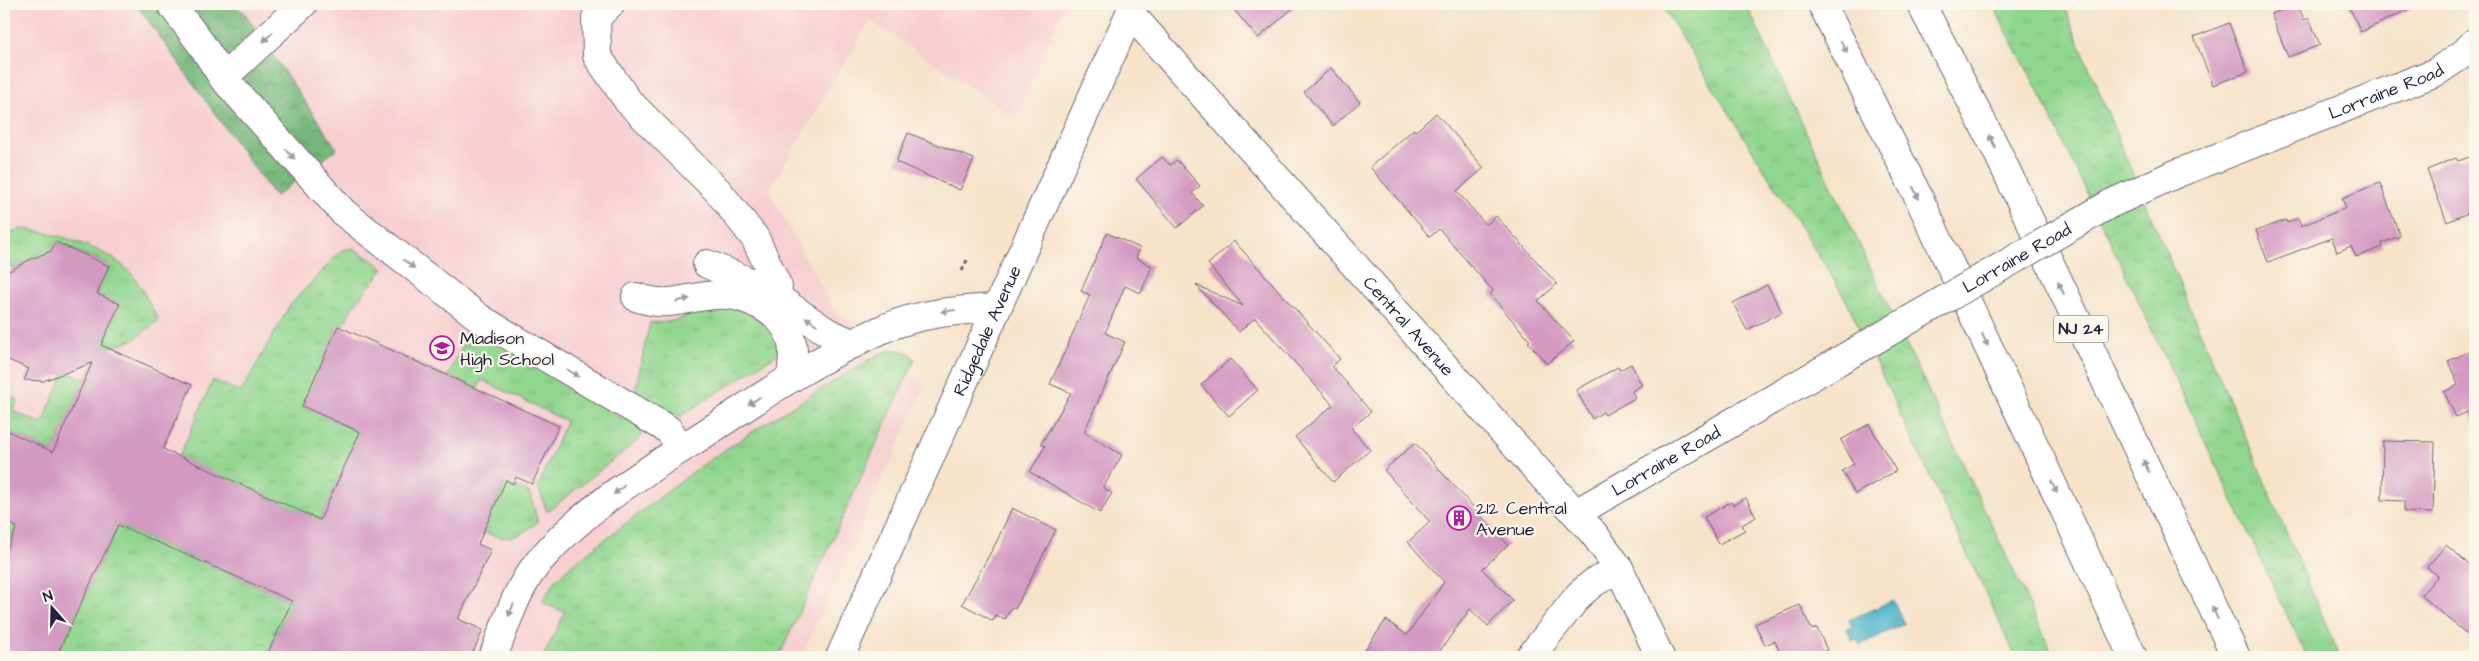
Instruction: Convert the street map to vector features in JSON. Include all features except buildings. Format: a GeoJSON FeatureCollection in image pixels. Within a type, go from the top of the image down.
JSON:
{"type":"FeatureCollection","features":[{"type":"Feature","properties":{"kind":"main road"},"geometry":{"type":"LineString","coordinates":[[171,4],[202,44],[223,78],[344,213],[481,319],[669,430],[680,449]]}},
{"type":"Feature","properties":{"kind":"main road"},"geometry":{"type":"LineString","coordinates":[[223,78],[303,4]]}},
{"type":"Feature","properties":{"kind":"main road"},"geometry":{"type":"LineString","coordinates":[[610,4],[596,18],[597,56],[628,101],[718,192],[755,238],[778,287],[775,296]]}},
{"type":"Feature","properties":{"kind":"main road"},"geometry":{"type":"LineString","coordinates":[[1822,4],[1921,203],[2133,657]]}},
{"type":"Feature","properties":{"kind":"main road","name":"NJ 24"},"geometry":{"type":"LineString","coordinates":[[1921,4],[1996,149],[2236,657]]}},
{"type":"Feature","properties":{"kind":"main road","name":"Ridgedale Avenue"},"geometry":{"type":"LineString","coordinates":[[840,657],[1132,8]]}},
{"type":"Feature","properties":{"kind":"main road","name":"Central Avenue"},"geometry":{"type":"LineString","coordinates":[[1132,8],[1594,534],[1619,568],[1660,657]]}},
{"type":"Feature","properties":{"kind":"main road","name":"Lorraine Road"},"geometry":{"type":"LineString","coordinates":[[1576,513],[2110,204],[2182,172],[2436,72],[2463,54],[2475,42]]}},
{"type":"Feature","properties":{"kind":"main road"},"geometry":{"type":"LineString","coordinates":[[708,264],[753,282],[827,332],[854,344]]}},
{"type":"Feature","properties":{"kind":"main road"},"geometry":{"type":"LineString","coordinates":[[636,297],[653,303],[672,303],[715,295],[731,295],[763,308],[777,317],[787,328],[793,350],[790,378]]}},
{"type":"Feature","properties":{"kind":"main road"},"geometry":{"type":"LineString","coordinates":[[493,657],[513,604],[540,559],[571,530],[625,485],[790,378],[886,328],[943,311],[996,308]]}},
{"type":"Feature","properties":{"kind":"main road"},"geometry":{"type":"LineString","coordinates":[[1530,657],[1579,595],[1593,583],[1619,568]]}},
{"type":"Feature","properties":{"kind":"path"},"geometry":{"type":"LineString","coordinates":[[962,271],[967,260]]}},
{"type":"Feature","properties":{"kind":"shaded area","name":"Madison High School"},"geometry":{"type":"Polygon","coordinates":[[[4,4],[1064,4],[1016,118],[870,21],[769,190],[834,310],[926,385],[801,657],[4,657],[4,4]]]}},
{"type":"Feature","properties":{"kind":"green space"},"geometry":{"type":"Polygon","coordinates":[[[136,4],[231,4],[244,12],[337,149],[275,197],[136,4]]]}},
{"type":"Feature","properties":{"kind":"green space"},"geometry":{"type":"Polygon","coordinates":[[[1661,4],[1746,4],[2054,657],[2016,657],[1846,300],[1661,4]]]}},
{"type":"Feature","properties":{"kind":"green space"},"geometry":{"type":"Polygon","coordinates":[[[1992,4],[2063,4],[2141,194],[2340,657],[2307,657],[2042,98],[1992,4]]]}},
{"type":"Feature","properties":{"kind":"green space"},"geometry":{"type":"Polygon","coordinates":[[[20,229],[47,233],[77,242],[119,262],[137,281],[159,320],[135,339],[109,348],[101,345],[119,304],[97,294],[109,265],[56,242],[50,254],[31,259],[16,269],[4,264],[4,247],[10,234],[20,229]]]}},
{"type":"Feature","properties":{"kind":"green space"},"geometry":{"type":"Polygon","coordinates":[[[353,248],[384,268],[353,306],[302,406],[360,433],[320,520],[179,457],[213,380],[241,392],[290,305],[342,250],[353,248]]]}},
{"type":"Feature","properties":{"kind":"green space"},"geometry":{"type":"Polygon","coordinates":[[[725,304],[770,323],[781,349],[779,353],[681,416],[665,413],[637,395],[636,386],[650,322],[679,319],[725,304]]]}},
{"type":"Feature","properties":{"kind":"green space"},"geometry":{"type":"Polygon","coordinates":[[[479,332],[619,417],[631,422],[637,426],[641,433],[641,438],[547,512],[538,486],[566,421],[482,380],[477,389],[448,376],[467,336],[479,332]]]}},
{"type":"Feature","properties":{"kind":"green space"},"geometry":{"type":"Polygon","coordinates":[[[891,350],[908,352],[915,359],[779,657],[543,657],[565,612],[545,604],[543,600],[556,580],[570,566],[701,466],[764,424],[877,355],[891,350]]]}},
{"type":"Feature","properties":{"kind":"green space"},"geometry":{"type":"Polygon","coordinates":[[[65,371],[85,379],[53,452],[4,429],[4,394],[18,400],[13,411],[42,424],[65,371]]]}},
{"type":"Feature","properties":{"kind":"green space"},"geometry":{"type":"Polygon","coordinates":[[[505,483],[529,492],[538,522],[524,532],[512,537],[500,537],[483,532],[505,483]]]}},
{"type":"Feature","properties":{"kind":"green space"},"geometry":{"type":"Polygon","coordinates":[[[4,521],[17,527],[4,556],[4,521]]]}},
{"type":"Feature","properties":{"kind":"green space"},"geometry":{"type":"Polygon","coordinates":[[[118,525],[292,601],[266,657],[56,657],[118,525]]]}},
{"type":"Feature","properties":{"kind":"water"},"geometry":{"type":"Polygon","coordinates":[[[1893,600],[1904,624],[1860,645],[1857,639],[1852,641],[1847,629],[1852,627],[1849,620],[1893,600]]]}},
{"type":"Feature","properties":{"kind":"place","name":"Madison High School"},"geometry":{"type":"Point","coordinates":[442,348]}},
{"type":"Feature","properties":{"kind":"place","name":"212 Central Avenue"},"geometry":{"type":"Point","coordinates":[1459,518]}}]}
